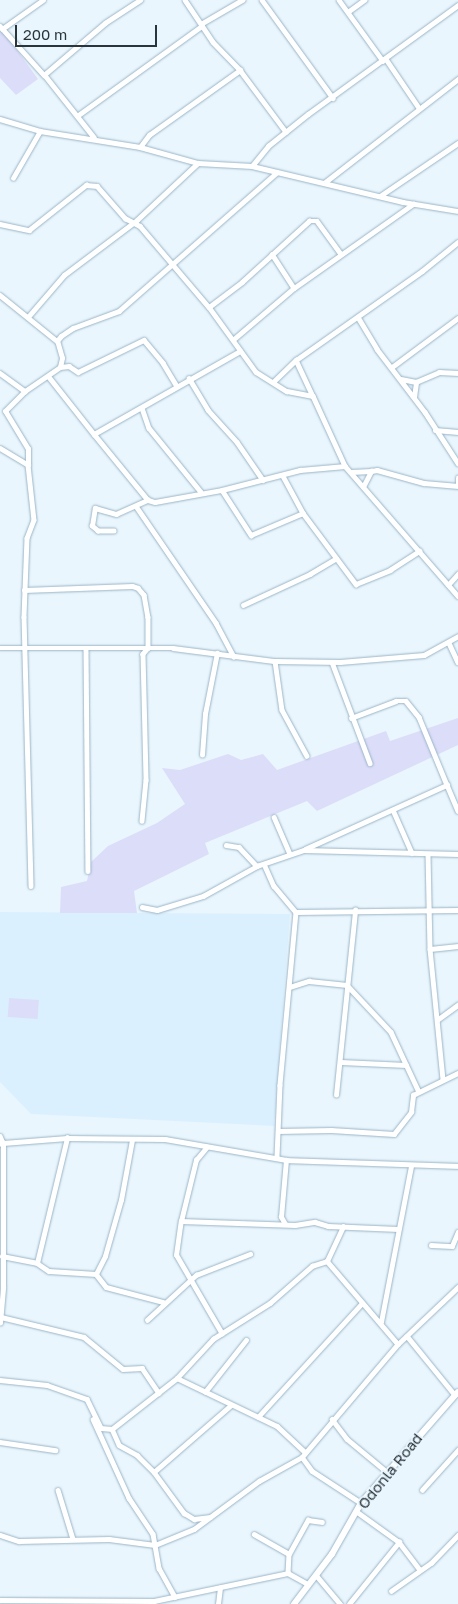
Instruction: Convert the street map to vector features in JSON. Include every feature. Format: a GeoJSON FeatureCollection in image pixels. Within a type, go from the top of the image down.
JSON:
{"type":"FeatureCollection","features":[{"type":"Feature","properties":{"kind":"street"},"geometry":{"type":"LineString","coordinates":[[43,0],[1,28],[44,75],[94,138]]}},
{"type":"Feature","properties":{"kind":"street"},"geometry":{"type":"LineString","coordinates":[[44,75],[105,23],[140,0]]}},
{"type":"Feature","properties":{"kind":"street"},"geometry":{"type":"LineString","coordinates":[[185,0],[201,25],[240,70],[286,132]]}},
{"type":"Feature","properties":{"kind":"street"},"geometry":{"type":"LineString","coordinates":[[77,116],[212,17],[242,0]]}},
{"type":"Feature","properties":{"kind":"street"},"geometry":{"type":"LineString","coordinates":[[339,0],[419,108]]}},
{"type":"Feature","properties":{"kind":"street"},"geometry":{"type":"LineString","coordinates":[[348,11],[364,0]]}},
{"type":"Feature","properties":{"kind":"street"},"geometry":{"type":"LineString","coordinates":[[264,1],[332,98]]}},
{"type":"Feature","properties":{"kind":"street"},"geometry":{"type":"LineString","coordinates":[[252,166],[268,146],[458,5]]}},
{"type":"Feature","properties":{"kind":"street"},"geometry":{"type":"LineString","coordinates":[[196,16],[212,17]]}},
{"type":"Feature","properties":{"kind":"street"},"geometry":{"type":"LineString","coordinates":[[140,147],[148,135],[240,70]]}},
{"type":"Feature","properties":{"kind":"street"},"geometry":{"type":"LineString","coordinates":[[324,183],[458,79]]}},
{"type":"Feature","properties":{"kind":"street"},"geometry":{"type":"LineString","coordinates":[[0,119],[40,131],[94,138],[140,147],[198,163],[252,166],[403,202],[458,211]]}},
{"type":"Feature","properties":{"kind":"street"},"geometry":{"type":"LineString","coordinates":[[14,178],[40,131]]}},
{"type":"Feature","properties":{"kind":"street"},"geometry":{"type":"LineString","coordinates":[[380,196],[458,143]]}},
{"type":"Feature","properties":{"kind":"street"},"geometry":{"type":"LineString","coordinates":[[28,317],[68,271],[134,223],[198,163]]}},
{"type":"Feature","properties":{"kind":"street"},"geometry":{"type":"LineString","coordinates":[[267,170],[270,180]]}},
{"type":"Feature","properties":{"kind":"street"},"geometry":{"type":"LineString","coordinates":[[57,341],[73,328],[119,312],[277,172]]}},
{"type":"Feature","properties":{"kind":"street"},"geometry":{"type":"LineString","coordinates":[[0,224],[26,230],[33,228],[90,183],[134,223],[209,307],[234,339],[256,372],[287,391],[313,396]]}},
{"type":"Feature","properties":{"kind":"street"},"geometry":{"type":"LineString","coordinates":[[388,191],[388,198]]}},
{"type":"Feature","properties":{"kind":"street"},"geometry":{"type":"LineString","coordinates":[[403,202],[405,210]]}},
{"type":"Feature","properties":{"kind":"street"},"geometry":{"type":"LineString","coordinates":[[234,339],[238,333],[294,288],[413,204]]}},
{"type":"Feature","properties":{"kind":"street"},"geometry":{"type":"LineString","coordinates":[[209,307],[302,226],[315,220],[342,254]]}},
{"type":"Feature","properties":{"kind":"street"},"geometry":{"type":"LineString","coordinates":[[273,382],[296,360],[358,317],[458,242]]}},
{"type":"Feature","properties":{"kind":"street"},"geometry":{"type":"LineString","coordinates":[[272,254],[294,288]]}},
{"type":"Feature","properties":{"kind":"street"},"geometry":{"type":"LineString","coordinates":[[0,294],[57,341],[62,358],[60,367],[49,377],[25,391],[5,411],[28,449],[34,520],[27,538],[24,590],[31,886]]}},
{"type":"Feature","properties":{"kind":"street"},"geometry":{"type":"LineString","coordinates":[[358,317],[377,349],[414,397],[458,463]]}},
{"type":"Feature","properties":{"kind":"street"},"geometry":{"type":"LineString","coordinates":[[392,367],[458,318]]}},
{"type":"Feature","properties":{"kind":"street"},"geometry":{"type":"LineString","coordinates":[[229,335],[238,333]]}},
{"type":"Feature","properties":{"kind":"street"},"geometry":{"type":"LineString","coordinates":[[60,367],[70,366],[78,372],[146,340],[176,385]]}},
{"type":"Feature","properties":{"kind":"street"},"geometry":{"type":"LineString","coordinates":[[94,434],[142,408],[176,385],[240,350]]}},
{"type":"Feature","properties":{"kind":"street"},"geometry":{"type":"LineString","coordinates":[[296,360],[344,466],[458,596]]}},
{"type":"Feature","properties":{"kind":"street"},"geometry":{"type":"LineString","coordinates":[[401,379],[416,382],[439,372],[458,373]]}},
{"type":"Feature","properties":{"kind":"street"},"geometry":{"type":"LineString","coordinates":[[0,373],[25,391]]}},
{"type":"Feature","properties":{"kind":"street"},"geometry":{"type":"LineString","coordinates":[[49,377],[148,500],[155,502],[201,492],[222,490],[283,476],[300,470],[344,466]]}},
{"type":"Feature","properties":{"kind":"street"},"geometry":{"type":"LineString","coordinates":[[189,378],[208,410],[237,442],[263,480]]}},
{"type":"Feature","properties":{"kind":"street"},"geometry":{"type":"LineString","coordinates":[[414,397],[416,382]]}},
{"type":"Feature","properties":{"kind":"street"},"geometry":{"type":"LineString","coordinates":[[142,408],[149,428],[201,492]]}},
{"type":"Feature","properties":{"kind":"street"},"geometry":{"type":"LineString","coordinates":[[435,430],[458,432]]}},
{"type":"Feature","properties":{"kind":"street"},"geometry":{"type":"LineString","coordinates":[[442,440],[446,432]]}},
{"type":"Feature","properties":{"kind":"street"},"geometry":{"type":"LineString","coordinates":[[0,448],[28,465]]}},
{"type":"Feature","properties":{"kind":"street"},"geometry":{"type":"LineString","coordinates":[[351,472],[372,471],[440,486],[458,486],[458,478]]}},
{"type":"Feature","properties":{"kind":"street"},"geometry":{"type":"LineString","coordinates":[[363,487],[372,471]]}},
{"type":"Feature","properties":{"kind":"street"},"geometry":{"type":"LineString","coordinates":[[283,476],[303,513],[328,542],[335,559],[358,584],[419,551]]}},
{"type":"Feature","properties":{"kind":"street"},"geometry":{"type":"LineString","coordinates":[[192,494],[193,482]]}},
{"type":"Feature","properties":{"kind":"street"},"geometry":{"type":"LineString","coordinates":[[222,490],[251,536],[303,513]]}},
{"type":"Feature","properties":{"kind":"street"},"geometry":{"type":"LineString","coordinates":[[114,531],[98,530],[92,526],[95,508],[116,514],[148,500]]}},
{"type":"Feature","properties":{"kind":"street"},"geometry":{"type":"LineString","coordinates":[[136,506],[216,623],[234,656]]}},
{"type":"Feature","properties":{"kind":"street"},"geometry":{"type":"LineString","coordinates":[[243,605],[310,574],[335,559]]}},
{"type":"Feature","properties":{"kind":"street"},"geometry":{"type":"LineString","coordinates":[[448,585],[458,574]]}},
{"type":"Feature","properties":{"kind":"street"},"geometry":{"type":"LineString","coordinates":[[24,590],[138,588],[146,600],[148,648],[143,654],[146,780],[142,821]]}},
{"type":"Feature","properties":{"kind":"street"},"geometry":{"type":"LineString","coordinates":[[0,648],[148,648],[275,661],[332,662],[405,659],[424,655],[449,644],[458,636]]}},
{"type":"Feature","properties":{"kind":"street"},"geometry":{"type":"LineString","coordinates":[[449,644],[458,662]]}},
{"type":"Feature","properties":{"kind":"street"},"geometry":{"type":"LineString","coordinates":[[86,648],[88,872]]}},
{"type":"Feature","properties":{"kind":"street"},"geometry":{"type":"LineString","coordinates":[[202,755],[205,714],[217,654]]}},
{"type":"Feature","properties":{"kind":"street"},"geometry":{"type":"LineString","coordinates":[[275,661],[282,710],[307,756]]}},
{"type":"Feature","properties":{"kind":"street"},"geometry":{"type":"LineString","coordinates":[[332,662],[351,718],[370,763]]}},
{"type":"Feature","properties":{"kind":"street"},"geometry":{"type":"LineString","coordinates":[[351,718],[396,701],[406,701],[419,717],[458,811]]}},
{"type":"Feature","properties":{"kind":"street"},"geometry":{"type":"LineString","coordinates":[[142,907],[157,910],[202,896],[257,866],[304,850],[447,786]]}},
{"type":"Feature","properties":{"kind":"street"},"geometry":{"type":"LineString","coordinates":[[393,810],[412,853]]}},
{"type":"Feature","properties":{"kind":"street"},"geometry":{"type":"LineString","coordinates":[[274,816],[290,854]]}},
{"type":"Feature","properties":{"kind":"street"},"geometry":{"type":"LineString","coordinates":[[226,845],[238,847],[257,866]]}},
{"type":"Feature","properties":{"kind":"street"},"geometry":{"type":"LineString","coordinates":[[304,850],[458,854]]}},
{"type":"Feature","properties":{"kind":"street"},"geometry":{"type":"LineString","coordinates":[[428,854],[430,949],[443,1079]]}},
{"type":"Feature","properties":{"kind":"street"},"geometry":{"type":"LineString","coordinates":[[264,864],[274,886],[296,912],[277,1158]]}},
{"type":"Feature","properties":{"kind":"street"},"geometry":{"type":"LineString","coordinates":[[336,1094],[341,1062],[346,985],[355,910]]}},
{"type":"Feature","properties":{"kind":"street"},"geometry":{"type":"LineString","coordinates":[[296,912],[458,910]]}},
{"type":"Feature","properties":{"kind":"street"},"geometry":{"type":"LineString","coordinates":[[430,949],[458,946]]}},
{"type":"Feature","properties":{"kind":"street"},"geometry":{"type":"LineString","coordinates":[[290,987],[309,981],[346,985],[391,1032],[418,1090]]}},
{"type":"Feature","properties":{"kind":"street"},"geometry":{"type":"LineString","coordinates":[[437,1020],[458,1005]]}},
{"type":"Feature","properties":{"kind":"street"},"geometry":{"type":"LineString","coordinates":[[341,1062],[406,1065]]}},
{"type":"Feature","properties":{"kind":"street"},"geometry":{"type":"LineString","coordinates":[[278,1131],[331,1130],[394,1134],[411,1112],[411,1100],[418,1090],[458,1073]]}},
{"type":"Feature","properties":{"kind":"street"},"geometry":{"type":"LineString","coordinates":[[0,1136],[2,1256],[0,1323]]}},
{"type":"Feature","properties":{"kind":"street"},"geometry":{"type":"LineString","coordinates":[[1,1144],[67,1138],[165,1139],[286,1160],[411,1166],[458,1166]]}},
{"type":"Feature","properties":{"kind":"street"},"geometry":{"type":"LineString","coordinates":[[37,1263],[63,1164],[67,1138]]}},
{"type":"Feature","properties":{"kind":"street"},"geometry":{"type":"LineString","coordinates":[[96,1274],[121,1200],[132,1140]]}},
{"type":"Feature","properties":{"kind":"street"},"geometry":{"type":"LineString","coordinates":[[207,1147],[196,1160],[175,1250],[222,1334]]}},
{"type":"Feature","properties":{"kind":"street"},"geometry":{"type":"LineString","coordinates":[[284,1224],[281,1217],[286,1160]]}},
{"type":"Feature","properties":{"kind":"street"},"geometry":{"type":"LineString","coordinates":[[381,1322],[411,1166]]}},
{"type":"Feature","properties":{"kind":"street"},"geometry":{"type":"LineString","coordinates":[[275,1224],[281,1217]]}},
{"type":"Feature","properties":{"kind":"street"},"geometry":{"type":"LineString","coordinates":[[181,1221],[275,1224],[314,1222],[343,1226],[398,1229]]}},
{"type":"Feature","properties":{"kind":"street"},"geometry":{"type":"LineString","coordinates":[[92,1416],[101,1428],[112,1429],[177,1378],[194,1356],[222,1334],[270,1303],[312,1266],[326,1261],[343,1226]]}},
{"type":"Feature","properties":{"kind":"street"},"geometry":{"type":"LineString","coordinates":[[431,1245],[452,1246],[458,1232]]}},
{"type":"Feature","properties":{"kind":"street"},"geometry":{"type":"LineString","coordinates":[[147,1320],[163,1302],[190,1279],[250,1254]]}},
{"type":"Feature","properties":{"kind":"street"},"geometry":{"type":"LineString","coordinates":[[2,1256],[37,1263],[55,1272],[96,1274],[106,1287],[163,1302]]}},
{"type":"Feature","properties":{"kind":"street"},"geometry":{"type":"LineString","coordinates":[[326,1261],[381,1322],[398,1344]]}},
{"type":"Feature","properties":{"kind":"street"},"geometry":{"type":"LineString","coordinates":[[0,1535],[18,1541],[119,1540],[155,1545],[194,1528],[259,1481],[302,1457],[332,1419],[398,1344],[458,1287]]}},
{"type":"Feature","properties":{"kind":"street"},"geometry":{"type":"LineString","coordinates":[[258,1417],[362,1303]]}},
{"type":"Feature","properties":{"kind":"street"},"geometry":{"type":"LineString","coordinates":[[1,1317],[84,1337],[123,1369],[142,1368],[158,1392]]}},
{"type":"Feature","properties":{"kind":"street"},"geometry":{"type":"LineString","coordinates":[[406,1336],[456,1394]]}},
{"type":"Feature","properties":{"kind":"street"},"geometry":{"type":"LineString","coordinates":[[205,1392],[246,1340]]}},
{"type":"Feature","properties":{"kind":"street"},"geometry":{"type":"LineString","coordinates":[[177,1378],[230,1406],[278,1427],[305,1452]]}},
{"type":"Feature","properties":{"kind":"street"},"geometry":{"type":"LineString","coordinates":[[0,1380],[47,1385],[77,1395],[88,1401],[93,1425],[129,1498],[152,1534],[159,1568],[175,1597]]}},
{"type":"Feature","properties":{"kind":"street","name":"Odonla Road"},"geometry":{"type":"LineString","coordinates":[[294,1604],[332,1554],[361,1503],[456,1394]]}},
{"type":"Feature","properties":{"kind":"street"},"geometry":{"type":"LineString","coordinates":[[154,1472],[230,1406]]}},
{"type":"Feature","properties":{"kind":"street"},"geometry":{"type":"LineString","coordinates":[[332,1419],[347,1439],[387,1472]]}},
{"type":"Feature","properties":{"kind":"street"},"geometry":{"type":"LineString","coordinates":[[112,1429],[119,1445],[137,1455],[154,1472],[188,1517],[212,1516]]}},
{"type":"Feature","properties":{"kind":"street"},"geometry":{"type":"LineString","coordinates":[[0,1442],[55,1450]]}},
{"type":"Feature","properties":{"kind":"street"},"geometry":{"type":"LineString","coordinates":[[422,1490],[458,1450]]}},
{"type":"Feature","properties":{"kind":"street"},"geometry":{"type":"LineString","coordinates":[[302,1457],[312,1471],[361,1503]]}},
{"type":"Feature","properties":{"kind":"street"},"geometry":{"type":"LineString","coordinates":[[58,1490],[73,1540]]}},
{"type":"Feature","properties":{"kind":"street"},"geometry":{"type":"LineString","coordinates":[[356,1511],[399,1542],[420,1570]]}},
{"type":"Feature","properties":{"kind":"street"},"geometry":{"type":"LineString","coordinates":[[288,1573],[289,1554],[308,1520],[322,1522]]}},
{"type":"Feature","properties":{"kind":"street"},"geometry":{"type":"LineString","coordinates":[[254,1534],[289,1554]]}},
{"type":"Feature","properties":{"kind":"street"},"geometry":{"type":"LineString","coordinates":[[392,1591],[420,1570],[458,1535]]}},
{"type":"Feature","properties":{"kind":"street"},"geometry":{"type":"LineString","coordinates":[[349,1604],[399,1542]]}},
{"type":"Feature","properties":{"kind":"street"},"geometry":{"type":"LineString","coordinates":[[0,1600],[154,1601],[220,1588],[241,1581],[288,1573],[308,1584]]}},
{"type":"Feature","properties":{"kind":"street"},"geometry":{"type":"LineString","coordinates":[[316,1575],[340,1604]]}},
{"type":"Feature","properties":{"kind":"street"},"geometry":{"type":"LineString","coordinates":[[218,1604],[220,1588]]}},
{"type":"Feature","properties":{"kind":"shaded area"},"geometry":{"type":"Polygon","coordinates":[[[0,27],[38,79],[16,95],[0,78],[0,27]]]}},
{"type":"Feature","properties":{"kind":"shaded area"},"geometry":{"type":"Polygon","coordinates":[[[458,718],[458,745],[317,811],[307,801],[205,843],[209,854],[134,891],[137,913],[60,913],[61,887],[87,881],[91,862],[108,846],[157,823],[185,804],[162,768],[180,770],[228,754],[241,760],[263,754],[277,770],[386,731],[390,741],[458,718]]]}},
{"type":"Feature","properties":{"kind":"shaded area"},"geometry":{"type":"Polygon","coordinates":[[[0,912],[290,914],[274,1126],[31,1114],[0,1082],[0,912]]]}},
{"type":"Feature","properties":{"kind":"shaded area"},"geometry":{"type":"Polygon","coordinates":[[[9,998],[39,1000],[38,1019],[8,1017],[9,998]]]}}]}
